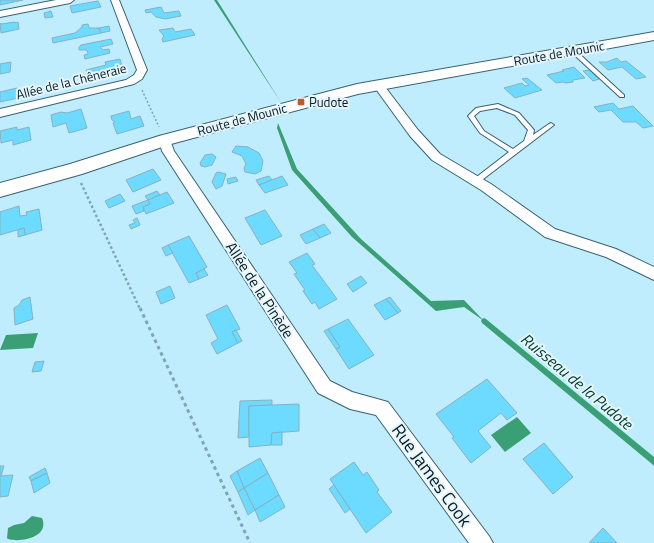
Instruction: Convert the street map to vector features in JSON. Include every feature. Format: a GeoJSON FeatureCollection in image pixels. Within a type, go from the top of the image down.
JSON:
{"type":"FeatureCollection","features":[{"type":"Feature","properties":{"kind":"main road","name":"Route de Mounic"},"geometry":{"type":"LineString","coordinates":[[0,190],[75,169],[165,140],[357,89],[654,36]]}},
{"type":"Feature","properties":{"kind":"street"},"geometry":{"type":"LineString","coordinates":[[0,14],[70,0]]}},
{"type":"Feature","properties":{"kind":"street","name":"Allée de la Chêneraie"},"geometry":{"type":"LineString","coordinates":[[0,113],[130,82],[138,77],[142,70],[115,0]]}},
{"type":"Feature","properties":{"kind":"street"},"geometry":{"type":"LineString","coordinates":[[378,85],[414,132],[436,157],[476,181],[550,233],[611,253],[654,274]]}},
{"type":"Feature","properties":{"kind":"street","name":"Allée de la Pinède"},"geometry":{"type":"LineString","coordinates":[[165,140],[168,151],[324,387],[350,400],[382,408]]}},
{"type":"Feature","properties":{"kind":"street","name":"Rue James Cook"},"geometry":{"type":"LineString","coordinates":[[382,408],[482,543]]}},
{"type":"Feature","properties":{"kind":"lane"},"geometry":{"type":"LineString","coordinates":[[572,50],[622,96]]}},
{"type":"Feature","properties":{"kind":"lane"},"geometry":{"type":"LineString","coordinates":[[513,152],[482,132],[471,116],[478,109],[498,106],[517,114],[531,130],[527,142]]}},
{"type":"Feature","properties":{"kind":"lane"},"geometry":{"type":"LineString","coordinates":[[476,181],[551,124]]}},
{"type":"Feature","properties":{"kind":"path"},"geometry":{"type":"LineString","coordinates":[[130,82],[140,84],[165,140]]}},
{"type":"Feature","properties":{"kind":"path"},"geometry":{"type":"LineString","coordinates":[[75,169],[250,543]]}},
{"type":"Feature","properties":{"kind":"shaded area"},"geometry":{"type":"Polygon","coordinates":[[[214,0],[217,0],[282,104],[214,0]]]}},
{"type":"Feature","properties":{"kind":"shaded area"},"geometry":{"type":"Polygon","coordinates":[[[278,123],[297,169],[361,239],[431,301],[464,300],[484,321],[464,307],[436,311],[352,237],[292,170],[277,128],[278,123]]]}},
{"type":"Feature","properties":{"kind":"shaded area"},"geometry":{"type":"Polygon","coordinates":[[[38,333],[33,348],[0,350],[6,335],[38,333]]]}},
{"type":"Feature","properties":{"kind":"shaded area"},"geometry":{"type":"Polygon","coordinates":[[[517,417],[531,433],[505,452],[491,435],[517,417]]]}},
{"type":"Feature","properties":{"kind":"shaded area"},"geometry":{"type":"Polygon","coordinates":[[[32,516],[42,518],[42,530],[38,534],[27,539],[20,540],[7,538],[8,528],[24,523],[32,516]]]}},
{"type":"Feature","properties":{"kind":"building"},"geometry":{"type":"Polygon","coordinates":[[[0,0],[23,0],[0,5],[0,0]]]}},
{"type":"Feature","properties":{"kind":"building"},"geometry":{"type":"Polygon","coordinates":[[[98,1],[101,7],[72,13],[70,6],[98,1]]]}},
{"type":"Feature","properties":{"kind":"building"},"geometry":{"type":"Polygon","coordinates":[[[161,7],[164,13],[179,11],[181,16],[165,19],[156,17],[151,12],[146,13],[145,10],[161,7]]]}},
{"type":"Feature","properties":{"kind":"building"},"geometry":{"type":"Polygon","coordinates":[[[51,11],[53,17],[45,18],[44,13],[51,11]]]}},
{"type":"Feature","properties":{"kind":"building"},"geometry":{"type":"Polygon","coordinates":[[[18,22],[19,29],[1,33],[0,23],[18,22]]]}},
{"type":"Feature","properties":{"kind":"building"},"geometry":{"type":"Polygon","coordinates":[[[88,24],[89,28],[99,28],[101,33],[53,43],[52,38],[75,33],[82,27],[82,25],[88,24]]]}},
{"type":"Feature","properties":{"kind":"building"},"geometry":{"type":"Polygon","coordinates":[[[109,26],[110,31],[101,33],[99,28],[109,26]]]}},
{"type":"Feature","properties":{"kind":"building"},"geometry":{"type":"Polygon","coordinates":[[[173,28],[175,32],[191,29],[195,35],[163,42],[162,39],[164,36],[159,30],[173,28]]]}},
{"type":"Feature","properties":{"kind":"building"},"geometry":{"type":"Polygon","coordinates":[[[111,39],[113,44],[100,47],[103,50],[109,49],[110,53],[85,59],[84,55],[88,54],[87,50],[79,50],[81,45],[111,39]]]}},
{"type":"Feature","properties":{"kind":"building"},"geometry":{"type":"Polygon","coordinates":[[[617,58],[621,62],[626,61],[646,77],[636,79],[622,67],[608,70],[599,62],[607,62],[617,58]]]}},
{"type":"Feature","properties":{"kind":"building"},"geometry":{"type":"Polygon","coordinates":[[[120,59],[122,66],[111,69],[112,74],[100,77],[99,75],[96,76],[97,79],[86,81],[84,75],[87,73],[86,70],[106,65],[105,62],[120,59]]]}},
{"type":"Feature","properties":{"kind":"building"},"geometry":{"type":"Polygon","coordinates":[[[11,62],[10,72],[0,74],[0,64],[11,62]]]}},
{"type":"Feature","properties":{"kind":"building"},"geometry":{"type":"Polygon","coordinates":[[[574,67],[585,78],[573,80],[573,82],[556,83],[547,75],[564,71],[562,70],[574,67]]]}},
{"type":"Feature","properties":{"kind":"building"},"geometry":{"type":"Polygon","coordinates":[[[590,70],[599,79],[593,81],[583,71],[590,70]]]}},
{"type":"Feature","properties":{"kind":"building"},"geometry":{"type":"Polygon","coordinates":[[[527,78],[542,90],[515,98],[504,88],[522,83],[525,86],[529,85],[522,79],[527,78]]]}},
{"type":"Feature","properties":{"kind":"building"},"geometry":{"type":"Polygon","coordinates":[[[17,88],[18,98],[0,102],[0,92],[17,88]]]}},
{"type":"Feature","properties":{"kind":"building"},"geometry":{"type":"Polygon","coordinates":[[[613,103],[619,109],[633,106],[653,126],[643,128],[636,122],[623,122],[611,110],[599,112],[594,107],[613,103]]]}},
{"type":"Feature","properties":{"kind":"building"},"geometry":{"type":"Polygon","coordinates":[[[81,109],[87,128],[69,133],[66,123],[53,127],[51,115],[81,109]]]}},
{"type":"Feature","properties":{"kind":"building"},"geometry":{"type":"Polygon","coordinates":[[[129,111],[131,119],[140,116],[144,126],[117,134],[113,123],[115,122],[112,120],[111,116],[129,111]]]}},
{"type":"Feature","properties":{"kind":"building"},"geometry":{"type":"Polygon","coordinates":[[[17,127],[17,130],[29,127],[31,140],[13,145],[13,140],[1,143],[0,131],[17,127]]]}},
{"type":"Feature","properties":{"kind":"building"},"geometry":{"type":"Polygon","coordinates":[[[236,146],[248,147],[259,153],[263,161],[261,171],[255,174],[245,172],[244,168],[246,164],[242,156],[232,152],[236,146]]]}},
{"type":"Feature","properties":{"kind":"building"},"geometry":{"type":"Polygon","coordinates":[[[212,154],[216,157],[212,165],[205,167],[201,166],[200,163],[205,155],[212,154]]]}},
{"type":"Feature","properties":{"kind":"building"},"geometry":{"type":"Polygon","coordinates":[[[153,169],[161,180],[133,192],[126,180],[153,169]]]}},
{"type":"Feature","properties":{"kind":"building"},"geometry":{"type":"Polygon","coordinates":[[[216,173],[226,174],[222,186],[216,189],[212,182],[216,173]]]}},
{"type":"Feature","properties":{"kind":"building"},"geometry":{"type":"Polygon","coordinates":[[[269,176],[272,180],[259,185],[256,180],[269,176]]]}},
{"type":"Feature","properties":{"kind":"building"},"geometry":{"type":"Polygon","coordinates":[[[282,176],[288,185],[265,193],[259,185],[282,176]]]}},
{"type":"Feature","properties":{"kind":"building"},"geometry":{"type":"Polygon","coordinates":[[[236,177],[238,181],[228,184],[227,179],[236,177]]]}},
{"type":"Feature","properties":{"kind":"building"},"geometry":{"type":"Polygon","coordinates":[[[157,191],[160,195],[148,200],[145,196],[157,191]]]}},
{"type":"Feature","properties":{"kind":"building"},"geometry":{"type":"Polygon","coordinates":[[[167,192],[174,203],[146,214],[143,207],[150,204],[148,200],[167,192]]]}},
{"type":"Feature","properties":{"kind":"building"},"geometry":{"type":"Polygon","coordinates":[[[120,194],[125,201],[109,208],[105,201],[120,194]]]}},
{"type":"Feature","properties":{"kind":"building"},"geometry":{"type":"Polygon","coordinates":[[[148,200],[150,204],[143,207],[144,211],[136,214],[132,206],[148,200]]]}},
{"type":"Feature","properties":{"kind":"building"},"geometry":{"type":"Polygon","coordinates":[[[19,206],[20,216],[27,215],[26,212],[39,209],[42,230],[25,235],[24,228],[0,235],[0,212],[19,206]]]}},
{"type":"Feature","properties":{"kind":"building"},"geometry":{"type":"Polygon","coordinates":[[[265,210],[282,236],[261,245],[245,218],[265,210]]]}},
{"type":"Feature","properties":{"kind":"building"},"geometry":{"type":"Polygon","coordinates":[[[137,218],[140,225],[131,229],[129,225],[135,223],[133,220],[137,218]]]}},
{"type":"Feature","properties":{"kind":"building"},"geometry":{"type":"Polygon","coordinates":[[[324,224],[331,233],[320,238],[313,229],[324,224]]]}},
{"type":"Feature","properties":{"kind":"building"},"geometry":{"type":"Polygon","coordinates":[[[24,228],[25,235],[18,237],[18,230],[24,228]]]}},
{"type":"Feature","properties":{"kind":"building"},"geometry":{"type":"Polygon","coordinates":[[[313,229],[320,238],[306,244],[300,235],[313,229]]]}},
{"type":"Feature","properties":{"kind":"building"},"geometry":{"type":"Polygon","coordinates":[[[189,236],[207,267],[196,273],[199,279],[189,283],[168,245],[189,236]]]}},
{"type":"Feature","properties":{"kind":"building"},"geometry":{"type":"Polygon","coordinates":[[[168,245],[173,253],[166,256],[162,248],[168,245]]]}},
{"type":"Feature","properties":{"kind":"building"},"geometry":{"type":"Polygon","coordinates":[[[307,253],[315,264],[312,265],[337,299],[319,309],[315,302],[312,304],[303,291],[305,290],[294,274],[297,273],[289,262],[307,253]]]}},
{"type":"Feature","properties":{"kind":"building"},"geometry":{"type":"Polygon","coordinates":[[[204,269],[208,275],[199,279],[196,273],[204,269]]]}},
{"type":"Feature","properties":{"kind":"building"},"geometry":{"type":"Polygon","coordinates":[[[361,276],[367,283],[353,292],[347,284],[361,276]]]}},
{"type":"Feature","properties":{"kind":"building"},"geometry":{"type":"Polygon","coordinates":[[[170,286],[175,298],[161,304],[156,292],[170,286]]]}},
{"type":"Feature","properties":{"kind":"building"},"geometry":{"type":"Polygon","coordinates":[[[30,297],[33,319],[15,325],[14,308],[19,305],[22,300],[30,297]]]}},
{"type":"Feature","properties":{"kind":"building"},"geometry":{"type":"Polygon","coordinates":[[[390,297],[401,311],[398,313],[386,299],[390,297]]]}},
{"type":"Feature","properties":{"kind":"building"},"geometry":{"type":"Polygon","coordinates":[[[386,299],[398,313],[385,320],[374,305],[386,299]]]}},
{"type":"Feature","properties":{"kind":"building"},"geometry":{"type":"Polygon","coordinates":[[[227,305],[240,329],[232,332],[238,343],[217,354],[211,343],[218,339],[206,315],[227,305]]]}},
{"type":"Feature","properties":{"kind":"building"},"geometry":{"type":"Polygon","coordinates":[[[348,319],[374,355],[349,369],[336,349],[340,347],[328,329],[348,319]]]}},
{"type":"Feature","properties":{"kind":"building"},"geometry":{"type":"Polygon","coordinates":[[[328,329],[340,347],[336,349],[324,331],[328,329]]]}},
{"type":"Feature","properties":{"kind":"building"},"geometry":{"type":"Polygon","coordinates":[[[236,330],[242,341],[238,343],[232,332],[236,330]]]}},
{"type":"Feature","properties":{"kind":"building"},"geometry":{"type":"Polygon","coordinates":[[[44,361],[41,371],[32,372],[35,362],[44,361]]]}},
{"type":"Feature","properties":{"kind":"building"},"geometry":{"type":"Polygon","coordinates":[[[487,379],[517,413],[507,420],[501,413],[478,431],[491,447],[471,463],[452,438],[454,437],[436,414],[487,379]]]}},
{"type":"Feature","properties":{"kind":"building"},"geometry":{"type":"Polygon","coordinates":[[[272,400],[272,405],[249,406],[249,437],[238,438],[240,401],[272,400]]]}},
{"type":"Feature","properties":{"kind":"building"},"geometry":{"type":"Polygon","coordinates":[[[299,404],[299,431],[272,433],[271,445],[249,447],[249,406],[299,404]]]}},
{"type":"Feature","properties":{"kind":"building"},"geometry":{"type":"Polygon","coordinates":[[[282,432],[282,445],[271,445],[272,433],[282,432]]]}},
{"type":"Feature","properties":{"kind":"building"},"geometry":{"type":"Polygon","coordinates":[[[544,443],[573,477],[553,494],[523,459],[544,443]]]}},
{"type":"Feature","properties":{"kind":"building"},"geometry":{"type":"Polygon","coordinates":[[[260,458],[268,473],[244,488],[237,471],[260,458]]]}},
{"type":"Feature","properties":{"kind":"building"},"geometry":{"type":"Polygon","coordinates":[[[354,462],[363,475],[367,472],[379,490],[377,492],[392,512],[366,533],[330,479],[354,462]]]}},
{"type":"Feature","properties":{"kind":"building"},"geometry":{"type":"Polygon","coordinates":[[[0,466],[4,466],[1,476],[13,475],[8,496],[0,497],[0,466]]]}},
{"type":"Feature","properties":{"kind":"building"},"geometry":{"type":"Polygon","coordinates":[[[45,468],[47,473],[31,481],[29,477],[45,468]]]}},
{"type":"Feature","properties":{"kind":"building"},"geometry":{"type":"Polygon","coordinates":[[[237,471],[244,488],[238,492],[230,476],[237,471]]]}},
{"type":"Feature","properties":{"kind":"building"},"geometry":{"type":"Polygon","coordinates":[[[47,473],[50,483],[34,493],[31,481],[47,473]]]}},
{"type":"Feature","properties":{"kind":"building"},"geometry":{"type":"Polygon","coordinates":[[[268,473],[279,495],[255,510],[244,488],[268,473]]]}},
{"type":"Feature","properties":{"kind":"building"},"geometry":{"type":"Polygon","coordinates":[[[334,485],[350,509],[345,513],[329,489],[334,485]]]}},
{"type":"Feature","properties":{"kind":"building"},"geometry":{"type":"Polygon","coordinates":[[[244,488],[255,510],[248,515],[238,492],[244,488]]]}},
{"type":"Feature","properties":{"kind":"building"},"geometry":{"type":"Polygon","coordinates":[[[279,495],[285,507],[260,522],[255,510],[279,495]]]}},
{"type":"Feature","properties":{"kind":"building"},"geometry":{"type":"Polygon","coordinates":[[[603,528],[617,543],[589,543],[603,528]]]}},
{"type":"Feature","properties":{"kind":"waterway","name":"Ruisseau de la Pudote"},"geometry":{"type":"LineString","coordinates":[[484,321],[654,462]]}},
{"type":"Feature","properties":{"kind":"place","name":"Pudote"},"geometry":{"type":"Point","coordinates":[301,102]}}]}
